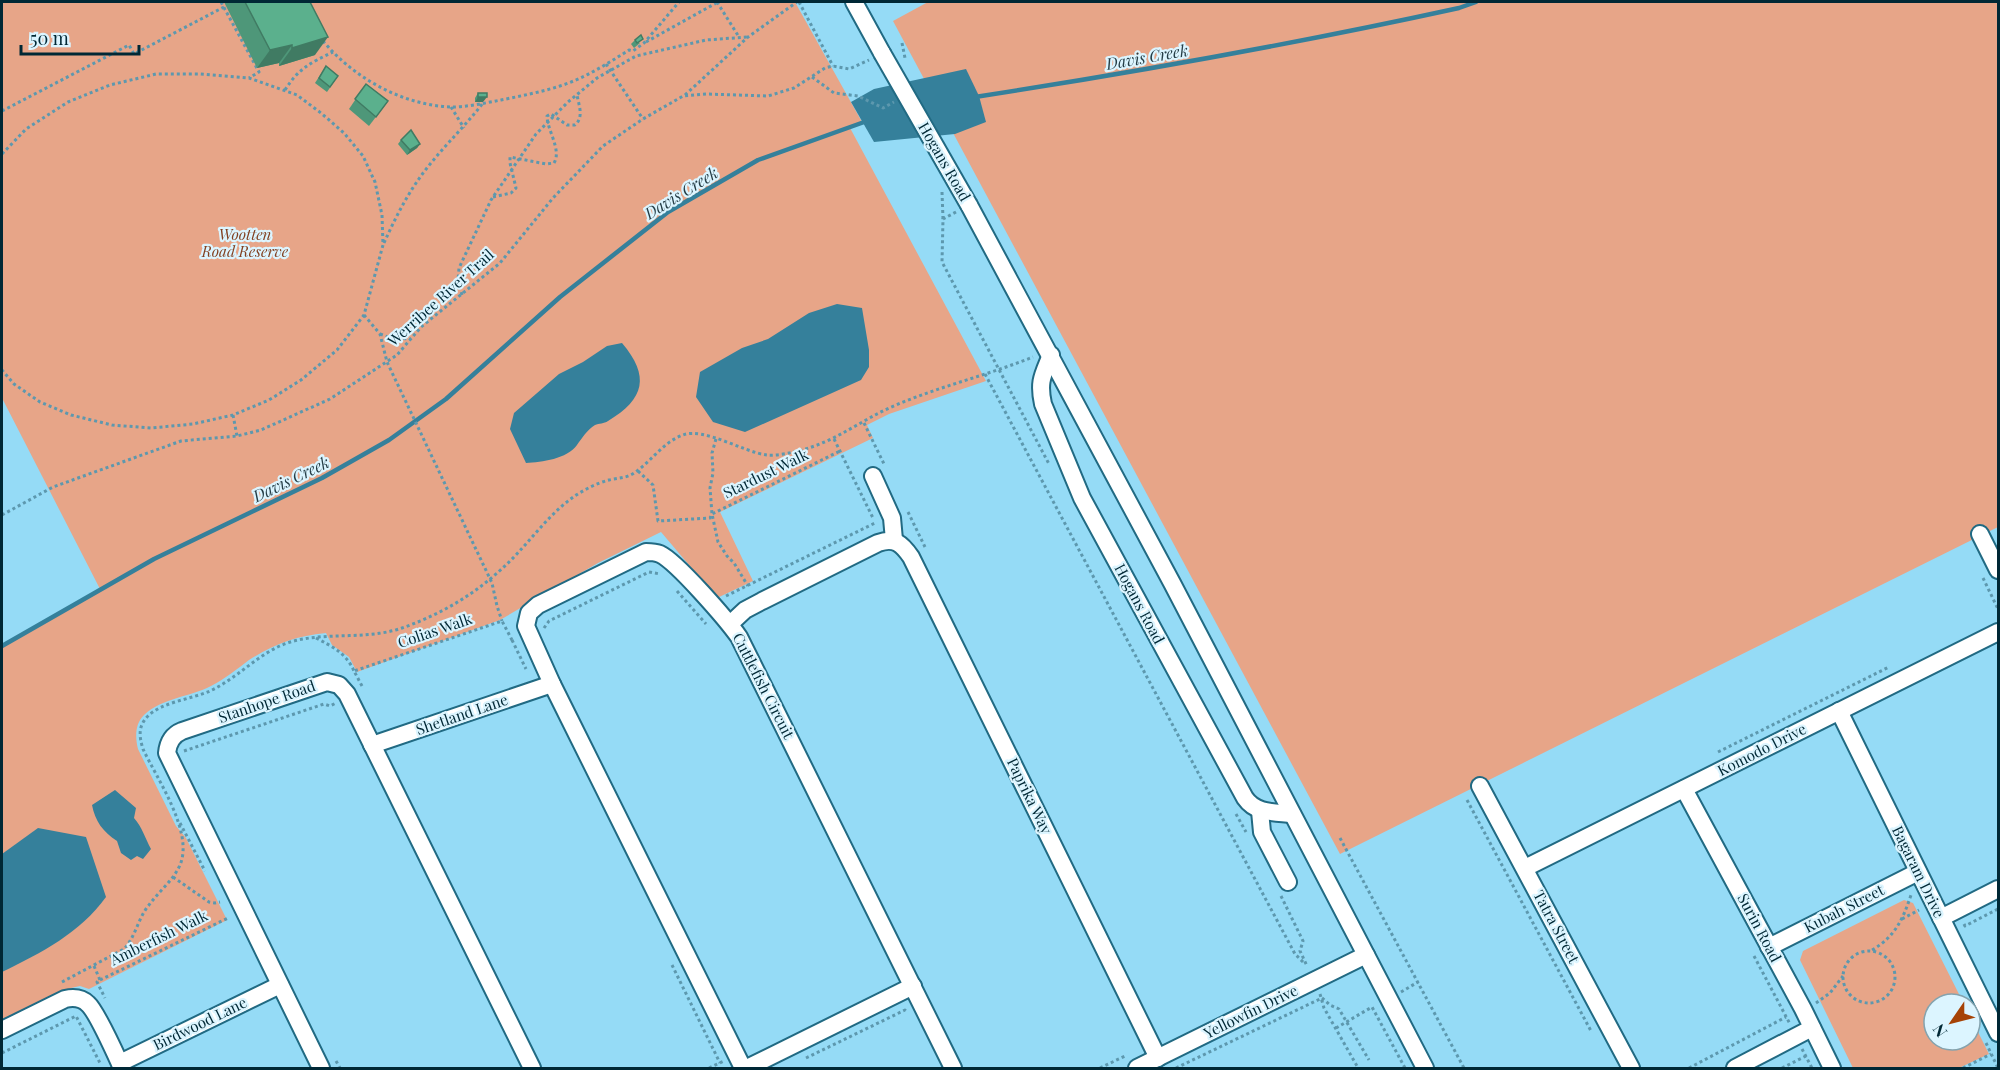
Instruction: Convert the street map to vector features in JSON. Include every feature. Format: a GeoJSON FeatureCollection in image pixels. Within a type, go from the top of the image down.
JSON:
{"type":"FeatureCollection","features":[{"type":"Feature","properties":{"kind":"street","name":"Hogans Road"},"geometry":{"type":"LineString","coordinates":[[854,2],[877,56],[969,205],[1051,355],[1425,1068]]}},
{"type":"Feature","properties":{"kind":"street","name":"Hogans Road"},"geometry":{"type":"LineString","coordinates":[[1051,355],[1040,388],[1043,404],[1071,476],[1241,792],[1248,803],[1260,811]]}},
{"type":"Feature","properties":{"kind":"street"},"geometry":{"type":"LineString","coordinates":[[730,624],[745,610],[762,601],[889,540],[892,518],[873,476]]}},
{"type":"Feature","properties":{"kind":"street"},"geometry":{"type":"LineString","coordinates":[[1980,534],[1998,570]]}},
{"type":"Feature","properties":{"kind":"street","name":"Paprika Way"},"geometry":{"type":"LineString","coordinates":[[889,540],[901,543],[911,557],[1158,1058]]}},
{"type":"Feature","properties":{"kind":"street","name":"Cuttlefish Circuit"},"geometry":{"type":"LineString","coordinates":[[536,630],[526,626],[529,613],[538,605],[646,552],[656,552],[672,563],[730,624],[746,650],[953,1068]]}},
{"type":"Feature","properties":{"kind":"street"},"geometry":{"type":"LineString","coordinates":[[536,630],[552,684],[745,1068],[913,987]]}},
{"type":"Feature","properties":{"kind":"street","name":"Komodo Drive"},"geometry":{"type":"LineString","coordinates":[[1525,868],[1998,632]]}},
{"type":"Feature","properties":{"kind":"street","name":"Stanhope Road"},"geometry":{"type":"LineString","coordinates":[[321,1068],[169,759],[168,748],[173,737],[182,731],[327,682],[339,685],[347,694]]}},
{"type":"Feature","properties":{"kind":"street","name":"Shetland Lane"},"geometry":{"type":"LineString","coordinates":[[372,745],[552,684]]}},
{"type":"Feature","properties":{"kind":"street"},"geometry":{"type":"LineString","coordinates":[[347,694],[532,1068]]}},
{"type":"Feature","properties":{"kind":"street","name":"Bagaram Drive"},"geometry":{"type":"LineString","coordinates":[[1839,711],[1998,1033]]}},
{"type":"Feature","properties":{"kind":"street","name":"Tatra Street"},"geometry":{"type":"LineString","coordinates":[[1480,786],[1632,1068]]}},
{"type":"Feature","properties":{"kind":"street","name":"Surin Road"},"geometry":{"type":"LineString","coordinates":[[1684,789],[1769,947],[1810,1006],[1812,1028],[1832,1068]]}},
{"type":"Feature","properties":{"kind":"street"},"geometry":{"type":"LineString","coordinates":[[1288,882],[1262,832],[1260,811],[1292,814]]}},
{"type":"Feature","properties":{"kind":"street","name":"Kubah Street"},"geometry":{"type":"LineString","coordinates":[[1769,947],[1918,872]]}},
{"type":"Feature","properties":{"kind":"street"},"geometry":{"type":"LineString","coordinates":[[1941,918],[1998,889]]}},
{"type":"Feature","properties":{"kind":"street","name":"Yellowfin Drive"},"geometry":{"type":"LineString","coordinates":[[1137,1068],[1366,955]]}},
{"type":"Feature","properties":{"kind":"street","name":"Birdwood Lane"},"geometry":{"type":"LineString","coordinates":[[121,1066],[280,985]]}},
{"type":"Feature","properties":{"kind":"street"},"geometry":{"type":"LineString","coordinates":[[2,1030],[65,999],[76,998],[92,1008],[121,1066]]}},
{"type":"Feature","properties":{"kind":"street"},"geometry":{"type":"LineString","coordinates":[[1735,1068],[1812,1028]]}},
{"type":"Feature","properties":{"kind":"path"},"geometry":{"type":"LineString","coordinates":[[221,2],[259,72],[249,78]]}},
{"type":"Feature","properties":{"kind":"path"},"geometry":{"type":"LineString","coordinates":[[644,43],[678,2]]}},
{"type":"Feature","properties":{"kind":"path"},"geometry":{"type":"LineString","coordinates":[[317,35],[359,75],[388,91],[418,101],[451,107],[483,103],[560,86],[629,50],[633,51],[717,2],[739,37]]}},
{"type":"Feature","properties":{"kind":"path"},"geometry":{"type":"LineString","coordinates":[[683,96],[748,37],[798,2],[833,66]]}},
{"type":"Feature","properties":{"kind":"path"},"geometry":{"type":"LineString","coordinates":[[2,111],[129,45],[134,54],[224,7]]}},
{"type":"Feature","properties":{"kind":"path"},"geometry":{"type":"LineString","coordinates":[[462,295],[458,280],[459,268],[493,197],[536,134],[576,94],[597,78],[636,56],[706,40],[748,37]]}},
{"type":"Feature","properties":{"kind":"path"},"geometry":{"type":"LineString","coordinates":[[633,51],[636,56]]}},
{"type":"Feature","properties":{"kind":"path"},"geometry":{"type":"LineString","coordinates":[[285,90],[294,76],[308,64],[333,52]]}},
{"type":"Feature","properties":{"kind":"path","name":"Werribee River Trail"},"geometry":{"type":"LineString","coordinates":[[2,515],[53,487],[181,441],[237,436],[261,430],[330,399],[397,354],[421,327],[500,263],[553,198],[603,146],[683,96],[706,94],[768,96],[794,88],[825,68],[833,66],[849,69],[877,56]]}},
{"type":"Feature","properties":{"kind":"path"},"geometry":{"type":"LineString","coordinates":[[606,64],[643,119]]}},
{"type":"Feature","properties":{"kind":"path"},"geometry":{"type":"LineString","coordinates":[[2,154],[26,129],[68,102],[110,85],[156,74],[200,74],[249,78],[297,95],[344,133],[363,156],[378,193],[382,215],[383,245]]}},
{"type":"Feature","properties":{"kind":"path"},"geometry":{"type":"LineString","coordinates":[[812,77],[834,93],[858,96],[883,108],[900,99]]}},
{"type":"Feature","properties":{"kind":"path"},"geometry":{"type":"LineString","coordinates":[[554,116],[567,125],[578,123],[581,114],[576,94]]}},
{"type":"Feature","properties":{"kind":"path"},"geometry":{"type":"LineString","coordinates":[[2,370],[14,384],[40,402],[71,415],[112,425],[151,428],[193,424],[233,414],[269,400],[301,380],[337,350],[364,315],[383,245],[401,206],[430,164],[464,128],[483,103]]}},
{"type":"Feature","properties":{"kind":"path"},"geometry":{"type":"LineString","coordinates":[[451,107],[464,128]]}},
{"type":"Feature","properties":{"kind":"path"},"geometry":{"type":"LineString","coordinates":[[493,197],[514,191],[516,185],[510,157],[546,164],[554,163],[557,155],[547,123]]}},
{"type":"Feature","properties":{"kind":"path"},"geometry":{"type":"LineString","coordinates":[[943,219],[942,262],[1000,370]]}},
{"type":"Feature","properties":{"kind":"path"},"geometry":{"type":"LineString","coordinates":[[364,315],[380,334],[387,362],[490,579],[502,621],[512,640],[649,572],[662,574]]}},
{"type":"Feature","properties":{"kind":"path"},"geometry":{"type":"LineString","coordinates":[[380,334],[392,338],[411,339]]}},
{"type":"Feature","properties":{"kind":"path"},"geometry":{"type":"LineString","coordinates":[[53,987],[124,949],[130,943],[148,906],[173,877],[182,857],[183,838],[177,820],[142,749],[139,733],[143,722],[157,709],[218,687],[278,646],[314,638],[350,637],[399,629],[442,612],[490,579],[575,495],[599,483],[629,476],[669,443],[684,434],[696,433],[769,455],[799,451],[834,439],[894,405],[1033,357]]}},
{"type":"Feature","properties":{"kind":"path"},"geometry":{"type":"LineString","coordinates":[[985,374],[1295,954],[1306,965]]}},
{"type":"Feature","properties":{"kind":"path"},"geometry":{"type":"LineString","coordinates":[[233,414],[237,436]]}},
{"type":"Feature","properties":{"kind":"path"},"geometry":{"type":"LineString","coordinates":[[637,471],[653,485],[658,521],[710,518],[712,514],[710,488],[713,473],[712,453],[716,439]]}},
{"type":"Feature","properties":{"kind":"path"},"geometry":{"type":"LineString","coordinates":[[834,439],[875,523],[889,540]]}},
{"type":"Feature","properties":{"kind":"path","name":"Stardust Walk"},"geometry":{"type":"LineString","coordinates":[[748,586],[722,549],[712,514],[840,451]]}},
{"type":"Feature","properties":{"kind":"path"},"geometry":{"type":"LineString","coordinates":[[736,591],[875,523]]}},
{"type":"Feature","properties":{"kind":"path"},"geometry":{"type":"LineString","coordinates":[[676,591],[708,626]]}},
{"type":"Feature","properties":{"kind":"path","name":"Colias Walk"},"geometry":{"type":"LineString","coordinates":[[354,670],[502,621]]}},
{"type":"Feature","properties":{"kind":"path"},"geometry":{"type":"LineString","coordinates":[[536,630],[549,637]]}},
{"type":"Feature","properties":{"kind":"path"},"geometry":{"type":"LineString","coordinates":[[183,752],[324,704],[330,706],[362,686],[348,659],[341,651],[314,638]]}},
{"type":"Feature","properties":{"kind":"path"},"geometry":{"type":"LineString","coordinates":[[1467,800],[1595,1038]]}},
{"type":"Feature","properties":{"kind":"path"},"geometry":{"type":"LineString","coordinates":[[1340,838],[1464,1068]]}},
{"type":"Feature","properties":{"kind":"path"},"geometry":{"type":"LineString","coordinates":[[173,877],[209,902],[220,902]]}},
{"type":"Feature","properties":{"kind":"path"},"geometry":{"type":"LineString","coordinates":[[1870,951],[1882,954],[1889,960],[1895,977],[1893,986],[1884,998],[1869,1003],[1854,998],[1848,993],[1844,985],[1844,967],[1856,954],[1870,951],[1893,934],[1902,919],[1911,895]]}},
{"type":"Feature","properties":{"kind":"path"},"geometry":{"type":"LineString","coordinates":[[1957,910],[1965,926],[1998,909]]}},
{"type":"Feature","properties":{"kind":"path","name":"Amberfish Walk"},"geometry":{"type":"LineString","coordinates":[[100,980],[228,918]]}},
{"type":"Feature","properties":{"kind":"path"},"geometry":{"type":"LineString","coordinates":[[1753,953],[1812,1068]]}},
{"type":"Feature","properties":{"kind":"path"},"geometry":{"type":"LineString","coordinates":[[94,966],[100,980],[97,982],[106,1001]]}},
{"type":"Feature","properties":{"kind":"path"},"geometry":{"type":"LineString","coordinates":[[1689,1068],[1810,1006],[1830,993],[1843,976]]}},
{"type":"Feature","properties":{"kind":"path"},"geometry":{"type":"LineString","coordinates":[[1322,998],[1339,1009],[1369,1060]]}},
{"type":"Feature","properties":{"kind":"path"},"geometry":{"type":"LineString","coordinates":[[1322,998],[1324,1008],[1357,1066]]}},
{"type":"Feature","properties":{"kind":"path"},"geometry":{"type":"LineString","coordinates":[[1176,1068],[1322,998]]}},
{"type":"Feature","properties":{"kind":"path"},"geometry":{"type":"LineString","coordinates":[[1335,1029],[1372,1007],[1405,1068]]}},
{"type":"Feature","properties":{"kind":"path"},"geometry":{"type":"LineString","coordinates":[[806,1059],[905,1010],[910,1020]]}},
{"type":"Feature","properties":{"kind":"path"},"geometry":{"type":"LineString","coordinates":[[2,1053],[76,1016],[103,1068]]}},
{"type":"Feature","properties":{"kind":"path"},"geometry":{"type":"LineString","coordinates":[[1963,1068],[1991,1054]]}},
{"type":"Feature","properties":{"kind":"path"},"geometry":{"type":"LineString","coordinates":[[1782,1068],[1806,1056]]}},
{"type":"Feature","properties":{"kind":"path"},"geometry":{"type":"LineString","coordinates":[[335,1058],[340,1068]]}},
{"type":"Feature","properties":{"kind":"green space","name":"Wootten Road Reserve"},"geometry":{"type":"Polygon","coordinates":[[[2,2],[795,2],[862,122],[849,126],[986,381],[889,414],[867,425],[873,438],[720,512],[753,581],[717,598],[661,532],[598,563],[500,620],[357,672],[349,657],[332,645],[326,633],[315,634],[267,649],[211,686],[151,709],[144,715],[137,727],[138,749],[176,826],[186,838],[227,920],[89,989],[80,986],[71,988],[2,1021],[2,646],[100,589],[2,398],[2,2]]]}},
{"type":"Feature","properties":{"kind":"green space"},"geometry":{"type":"Polygon","coordinates":[[[928,2],[1998,2],[1998,527],[1340,854],[893,21],[928,2]]]}},
{"type":"Feature","properties":{"kind":"green space"},"geometry":{"type":"Polygon","coordinates":[[[1904,900],[1913,903],[1958,992],[1922,992],[1922,1052],[1982,1052],[1982,1040],[1989,1054],[1959,1068],[1853,1068],[1800,960],[1803,951],[1904,900]]]}},
{"type":"Feature","properties":{"kind":"water"},"geometry":{"type":"Polygon","coordinates":[[[966,69],[979,96],[986,122],[955,134],[874,142],[851,102],[874,89],[966,69]]]}},
{"type":"Feature","properties":{"kind":"water"},"geometry":{"type":"Polygon","coordinates":[[[837,304],[862,308],[869,350],[869,367],[861,380],[745,432],[713,422],[696,397],[700,372],[742,348],[768,339],[809,313],[837,304]]]}},
{"type":"Feature","properties":{"kind":"water"},"geometry":{"type":"Polygon","coordinates":[[[622,343],[637,366],[640,376],[636,395],[630,404],[606,422],[592,427],[567,454],[547,461],[526,463],[510,429],[514,413],[559,374],[607,346],[622,343]]]}},
{"type":"Feature","properties":{"kind":"water"},"geometry":{"type":"Polygon","coordinates":[[[115,790],[136,808],[134,818],[151,849],[143,859],[137,856],[131,860],[121,853],[117,841],[104,830],[95,816],[92,805],[115,790]]]}},
{"type":"Feature","properties":{"kind":"water"},"geometry":{"type":"Polygon","coordinates":[[[38,828],[86,837],[106,897],[96,910],[72,932],[2,972],[2,854],[38,828]]]}},
{"type":"Feature","properties":{"kind":"building"},"geometry":{"type":"Polygon","coordinates":[[[245,2],[310,2],[328,37],[292,48],[292,45],[270,50],[245,2]]]}},
{"type":"Feature","properties":{"kind":"building"},"geometry":{"type":"Polygon","coordinates":[[[641,35],[643,39],[637,43],[635,40],[641,35]]]}},
{"type":"Feature","properties":{"kind":"building"},"geometry":{"type":"Polygon","coordinates":[[[326,66],[338,76],[330,87],[319,78],[326,66]]]}},
{"type":"Feature","properties":{"kind":"building"},"geometry":{"type":"Polygon","coordinates":[[[366,84],[388,101],[376,117],[355,99],[366,84]]]}},
{"type":"Feature","properties":{"kind":"building"},"geometry":{"type":"Polygon","coordinates":[[[478,93],[487,93],[487,97],[478,97],[478,93]]]}},
{"type":"Feature","properties":{"kind":"building"},"geometry":{"type":"Polygon","coordinates":[[[411,130],[420,144],[410,150],[401,140],[411,130]]]}},
{"type":"Feature","properties":{"kind":"waterway","name":"Davis Creek"},"geometry":{"type":"LineString","coordinates":[[975,97],[1278,45],[1459,8],[1476,2]]}},
{"type":"Feature","properties":{"kind":"waterway","name":"Davis Creek"},"geometry":{"type":"LineString","coordinates":[[2,646],[154,559],[322,478],[389,440],[446,399],[560,297],[668,212],[758,160],[867,121]]}}]}
